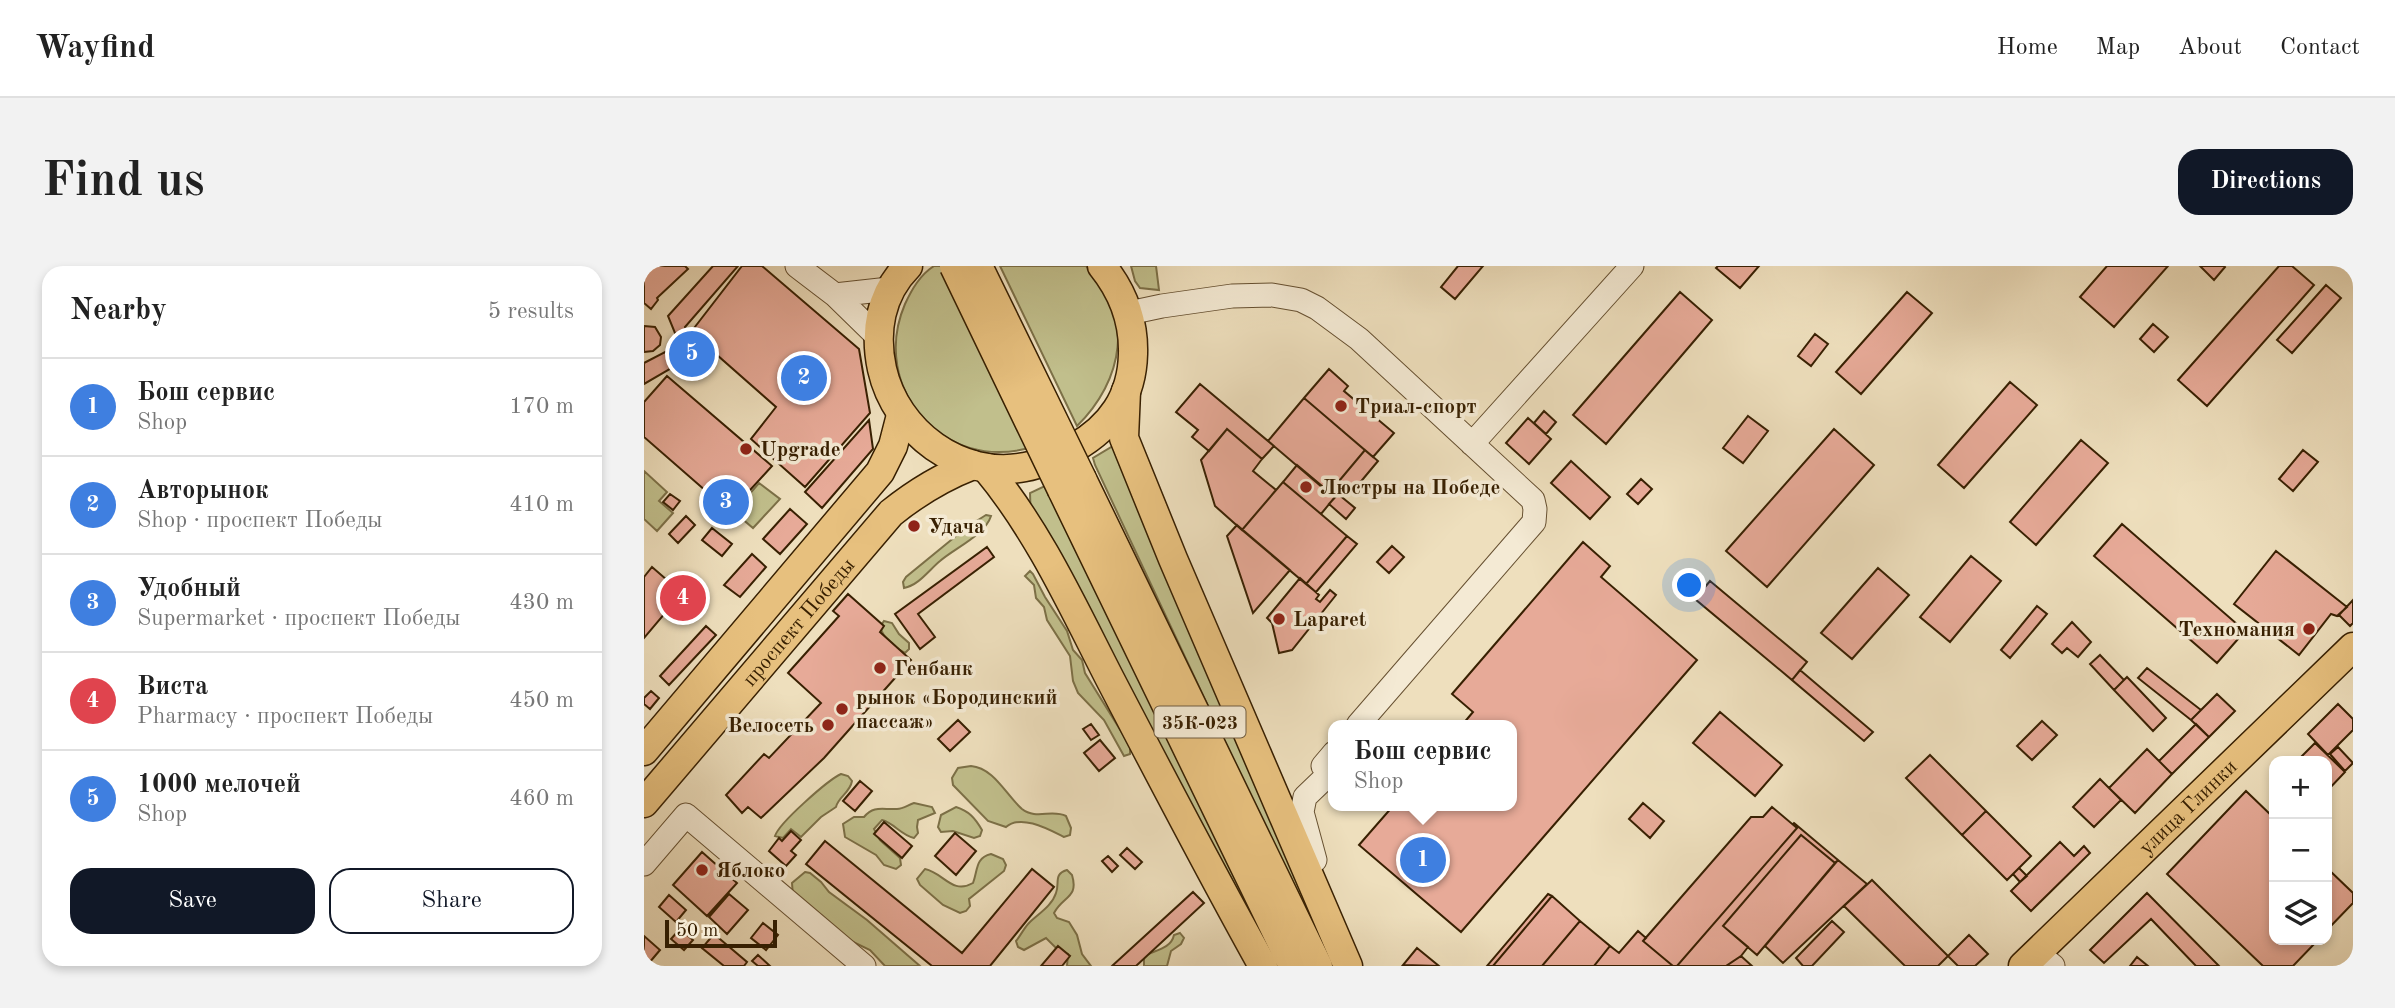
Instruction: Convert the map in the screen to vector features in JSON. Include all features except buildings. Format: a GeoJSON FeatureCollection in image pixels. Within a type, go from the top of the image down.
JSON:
{"type":"FeatureCollection","features":[{"type":"Feature","properties":{"kind":"main road","name":"35К-023"},"geometry":{"type":"LineString","coordinates":[[954,266],[1072,485],[1318,966]]}},
{"type":"Feature","properties":{"kind":"main road","name":"35К-023"},"geometry":{"type":"LineString","coordinates":[[978,266],[1072,485],[1293,966]]}},
{"type":"Feature","properties":{"kind":"main road"},"geometry":{"type":"LineString","coordinates":[[1111,272],[1129,313],[1133,351],[1133,364],[1126,391],[1124,438],[1173,559],[1349,966]]}},
{"type":"Feature","properties":{"kind":"main road"},"geometry":{"type":"LineString","coordinates":[[900,273],[878,337],[886,383],[901,415],[921,437],[946,454],[980,467],[1024,468],[1058,457],[1104,428],[1126,391]]}},
{"type":"Feature","properties":{"kind":"main road","name":"проспект Победы"},"geometry":{"type":"LineString","coordinates":[[644,751],[880,472],[893,446],[901,415]]}},
{"type":"Feature","properties":{"kind":"main road"},"geometry":{"type":"LineString","coordinates":[[980,467],[1013,503],[1069,598],[1166,788],[1262,966]]}},
{"type":"Feature","properties":{"kind":"main road","name":"проспект Победы"},"geometry":{"type":"LineString","coordinates":[[644,803],[891,513],[944,476],[980,467]]}},
{"type":"Feature","properties":{"kind":"main road","name":"улица Глинки"},"geometry":{"type":"LineString","coordinates":[[2038,961],[2353,647]]}},
{"type":"Feature","properties":{"kind":"street"},"geometry":{"type":"LineString","coordinates":[[797,266],[835,295],[878,337]]}},
{"type":"Feature","properties":{"kind":"street"},"geometry":{"type":"LineString","coordinates":[[1472,444],[1632,266]]}},
{"type":"Feature","properties":{"kind":"street"},"geometry":{"type":"LineString","coordinates":[[835,295],[900,273]]}},
{"type":"Feature","properties":{"kind":"street"},"geometry":{"type":"LineString","coordinates":[[1129,313],[1252,294],[1286,296],[1301,300],[1329,316],[1359,339],[1533,500],[1534,522],[1362,720]]}},
{"type":"Feature","properties":{"kind":"street"},"geometry":{"type":"LineString","coordinates":[[1328,768],[1305,797],[1302,812],[1330,922]]}},
{"type":"Feature","properties":{"kind":"street"},"geometry":{"type":"LineString","coordinates":[[644,864],[686,815],[864,966]]}},
{"type":"Feature","properties":{"kind":"shaded area"},"geometry":{"type":"Polygon","coordinates":[[[934,266],[945,266],[1032,447],[1000,452],[970,448],[944,436],[922,417],[906,393],[897,366],[897,335],[905,304],[921,278],[934,266]]]}},
{"type":"Feature","properties":{"kind":"shaded area"},"geometry":{"type":"Polygon","coordinates":[[[1000,266],[1086,266],[1102,285],[1112,305],[1118,347],[1113,368],[1105,389],[1077,426],[1000,266]]]}},
{"type":"Feature","properties":{"kind":"shaded area"},"geometry":{"type":"Polygon","coordinates":[[[1131,266],[1156,266],[1159,290],[1140,288],[1131,266]]]}},
{"type":"Feature","properties":{"kind":"shaded area"},"geometry":{"type":"Polygon","coordinates":[[[1118,443],[1339,966],[1330,966],[1095,465],[1093,458],[1118,443]]]}},
{"type":"Feature","properties":{"kind":"shaded area"},"geometry":{"type":"Polygon","coordinates":[[[644,471],[667,492],[659,501],[673,513],[657,531],[644,519],[644,471]]]}},
{"type":"Feature","properties":{"kind":"shaded area"},"geometry":{"type":"Polygon","coordinates":[[[759,483],[780,499],[753,528],[734,512],[759,483]]]}},
{"type":"Feature","properties":{"kind":"shaded area"},"geometry":{"type":"Polygon","coordinates":[[[1049,484],[1285,966],[1275,966],[1031,523],[1030,493],[1049,484]]]}},
{"type":"Feature","properties":{"kind":"shaded area"},"geometry":{"type":"Polygon","coordinates":[[[986,515],[991,516],[983,529],[940,561],[919,581],[904,588],[906,577],[967,527],[986,515]]]}},
{"type":"Feature","properties":{"kind":"shaded area"},"geometry":{"type":"Polygon","coordinates":[[[1030,571],[1067,631],[1073,650],[1082,660],[1085,673],[1124,736],[1130,747],[1130,754],[1124,756],[1104,720],[1078,693],[1073,681],[1070,656],[1047,620],[1044,607],[1036,598],[1034,585],[1025,576],[1030,571]]]}},
{"type":"Feature","properties":{"kind":"shaded area"},"geometry":{"type":"Polygon","coordinates":[[[884,621],[892,623],[909,643],[909,649],[905,653],[884,635],[880,627],[884,621]]]}},
{"type":"Feature","properties":{"kind":"shaded area"},"geometry":{"type":"Polygon","coordinates":[[[971,766],[993,777],[1027,812],[1066,816],[1071,828],[1070,835],[1064,837],[1027,822],[1012,823],[1006,827],[988,821],[953,785],[952,778],[958,768],[971,766]]]}},
{"type":"Feature","properties":{"kind":"shaded area"},"geometry":{"type":"Polygon","coordinates":[[[841,774],[852,781],[836,807],[821,817],[801,837],[791,829],[783,838],[775,836],[805,802],[841,774]]]}},
{"type":"Feature","properties":{"kind":"shaded area"},"geometry":{"type":"Polygon","coordinates":[[[914,803],[932,807],[935,813],[918,820],[918,833],[914,838],[882,820],[874,829],[880,840],[900,858],[901,865],[896,869],[884,865],[876,855],[845,837],[843,824],[854,817],[864,817],[875,809],[899,809],[914,803]]]}},
{"type":"Feature","properties":{"kind":"shaded area"},"geometry":{"type":"Polygon","coordinates":[[[956,807],[974,819],[982,830],[980,836],[974,838],[953,831],[941,832],[938,827],[941,815],[956,807]]]}},
{"type":"Feature","properties":{"kind":"shaded area"},"geometry":{"type":"Polygon","coordinates":[[[991,854],[1003,859],[1006,865],[1004,871],[969,899],[970,906],[966,911],[960,913],[943,905],[920,885],[917,879],[925,869],[954,885],[966,886],[973,883],[982,858],[991,854]]]}},
{"type":"Feature","properties":{"kind":"shaded area"},"geometry":{"type":"Polygon","coordinates":[[[1067,870],[1074,883],[1072,893],[1054,913],[1057,918],[1069,922],[1077,935],[1082,954],[1091,966],[1067,966],[1068,954],[1057,949],[1046,938],[1024,950],[1018,947],[1016,941],[1027,925],[1054,898],[1058,876],[1067,870]]]}},
{"type":"Feature","properties":{"kind":"shaded area"},"geometry":{"type":"Polygon","coordinates":[[[805,872],[810,873],[829,892],[867,920],[920,966],[885,966],[870,950],[847,939],[793,896],[792,883],[805,872]]]}},
{"type":"Feature","properties":{"kind":"shaded area"},"geometry":{"type":"Polygon","coordinates":[[[1180,933],[1184,938],[1181,944],[1171,951],[1167,966],[1144,966],[1144,956],[1166,946],[1174,935],[1180,933]]]}},
{"type":"Feature","properties":{"kind":"place","name":"1000 мелочей"},"geometry":{"type":"Point","coordinates":[692,354]}},
{"type":"Feature","properties":{"kind":"place","name":"Авторынок"},"geometry":{"type":"Point","coordinates":[804,378]}},
{"type":"Feature","properties":{"kind":"place","name":"Триал-спорт"},"geometry":{"type":"Point","coordinates":[1341,406]}},
{"type":"Feature","properties":{"kind":"place","name":"Upgrade"},"geometry":{"type":"Point","coordinates":[746,449]}},
{"type":"Feature","properties":{"kind":"place","name":"Люстры на Победе"},"geometry":{"type":"Point","coordinates":[1306,487]}},
{"type":"Feature","properties":{"kind":"place","name":"Удобный"},"geometry":{"type":"Point","coordinates":[726,502]}},
{"type":"Feature","properties":{"kind":"place","name":"Удача"},"geometry":{"type":"Point","coordinates":[914,526]}},
{"type":"Feature","properties":{"kind":"place","name":"Виста"},"geometry":{"type":"Point","coordinates":[683,598]}},
{"type":"Feature","properties":{"kind":"place","name":"Laparet"},"geometry":{"type":"Point","coordinates":[1279,619]}},
{"type":"Feature","properties":{"kind":"place","name":"Техномания"},"geometry":{"type":"Point","coordinates":[2309,629]}},
{"type":"Feature","properties":{"kind":"place","name":"Генбанк"},"geometry":{"type":"Point","coordinates":[880,668]}},
{"type":"Feature","properties":{"kind":"place","name":"рынок «Бородинский пассаж»"},"geometry":{"type":"Point","coordinates":[842,709]}},
{"type":"Feature","properties":{"kind":"place","name":"Велосеть"},"geometry":{"type":"Point","coordinates":[828,725]}},
{"type":"Feature","properties":{"kind":"place","name":"Бош сервис"},"geometry":{"type":"Point","coordinates":[1423,860]}},
{"type":"Feature","properties":{"kind":"place","name":"Яблоко"},"geometry":{"type":"Point","coordinates":[702,870]}}]}
